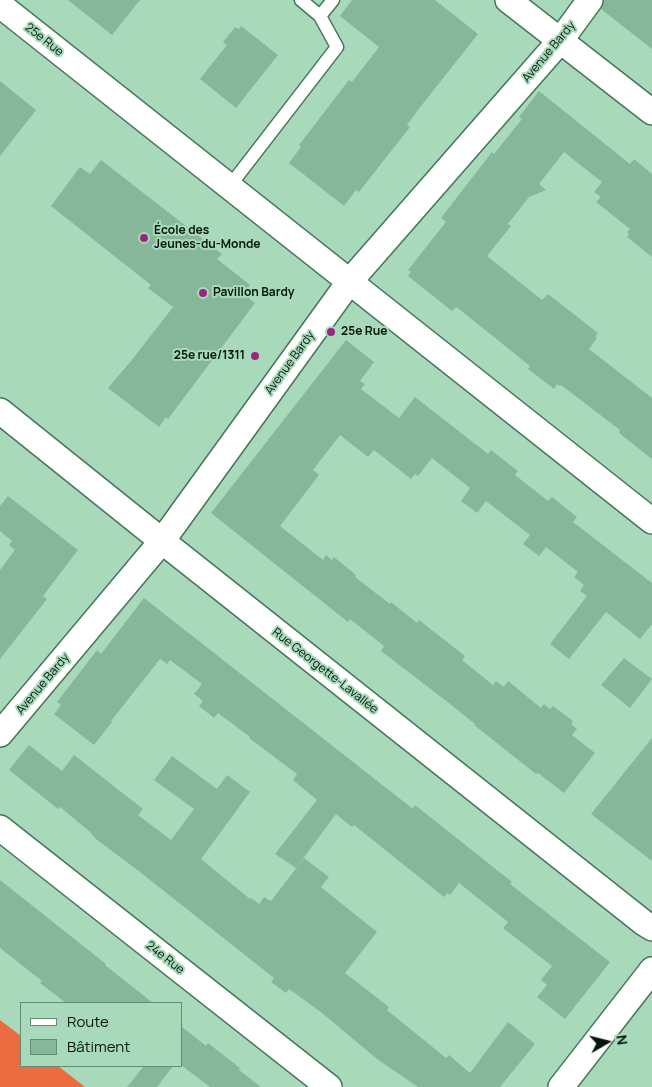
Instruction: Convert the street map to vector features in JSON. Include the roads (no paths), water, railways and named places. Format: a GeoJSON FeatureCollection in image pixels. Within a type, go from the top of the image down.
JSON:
{"type":"FeatureCollection","features":[{"type":"Feature","properties":{"kind":"street"},"geometry":{"type":"LineString","coordinates":[[508,0],[652,112]]}},
{"type":"Feature","properties":{"kind":"street","name":"Avenue Bardy"},"geometry":{"type":"LineString","coordinates":[[0,734],[162,541],[350,281],[560,41],[590,0]]}},
{"type":"Feature","properties":{"kind":"street","name":"25e Rue"},"geometry":{"type":"LineString","coordinates":[[0,5],[652,521]]}},
{"type":"Feature","properties":{"kind":"street","name":"Rue Georgette-Lavallée"},"geometry":{"type":"LineString","coordinates":[[0,411],[652,928]]}},
{"type":"Feature","properties":{"kind":"street","name":"24e Rue"},"geometry":{"type":"LineString","coordinates":[[0,828],[329,1087]]}},
{"type":"Feature","properties":{"kind":"street"},"geometry":{"type":"LineString","coordinates":[[561,1087],[652,970]]}},
{"type":"Feature","properties":{"kind":"lane"},"geometry":{"type":"LineString","coordinates":[[229,187],[337,47],[320,16],[301,0]]}},
{"type":"Feature","properties":{"kind":"lane"},"geometry":{"type":"LineString","coordinates":[[320,16],[333,0]]}},
{"type":"Feature","properties":{"kind":"place","name":"École des Jeunes-du-Monde"},"geometry":{"type":"Point","coordinates":[144,238]}},
{"type":"Feature","properties":{"kind":"place","name":"Pavillon Bardy"},"geometry":{"type":"Point","coordinates":[203,293]}},
{"type":"Feature","properties":{"kind":"place","name":"25e Rue"},"geometry":{"type":"Point","coordinates":[331,332]}},
{"type":"Feature","properties":{"kind":"place","name":"25e rue/1311"},"geometry":{"type":"Point","coordinates":[255,356]}}]}
